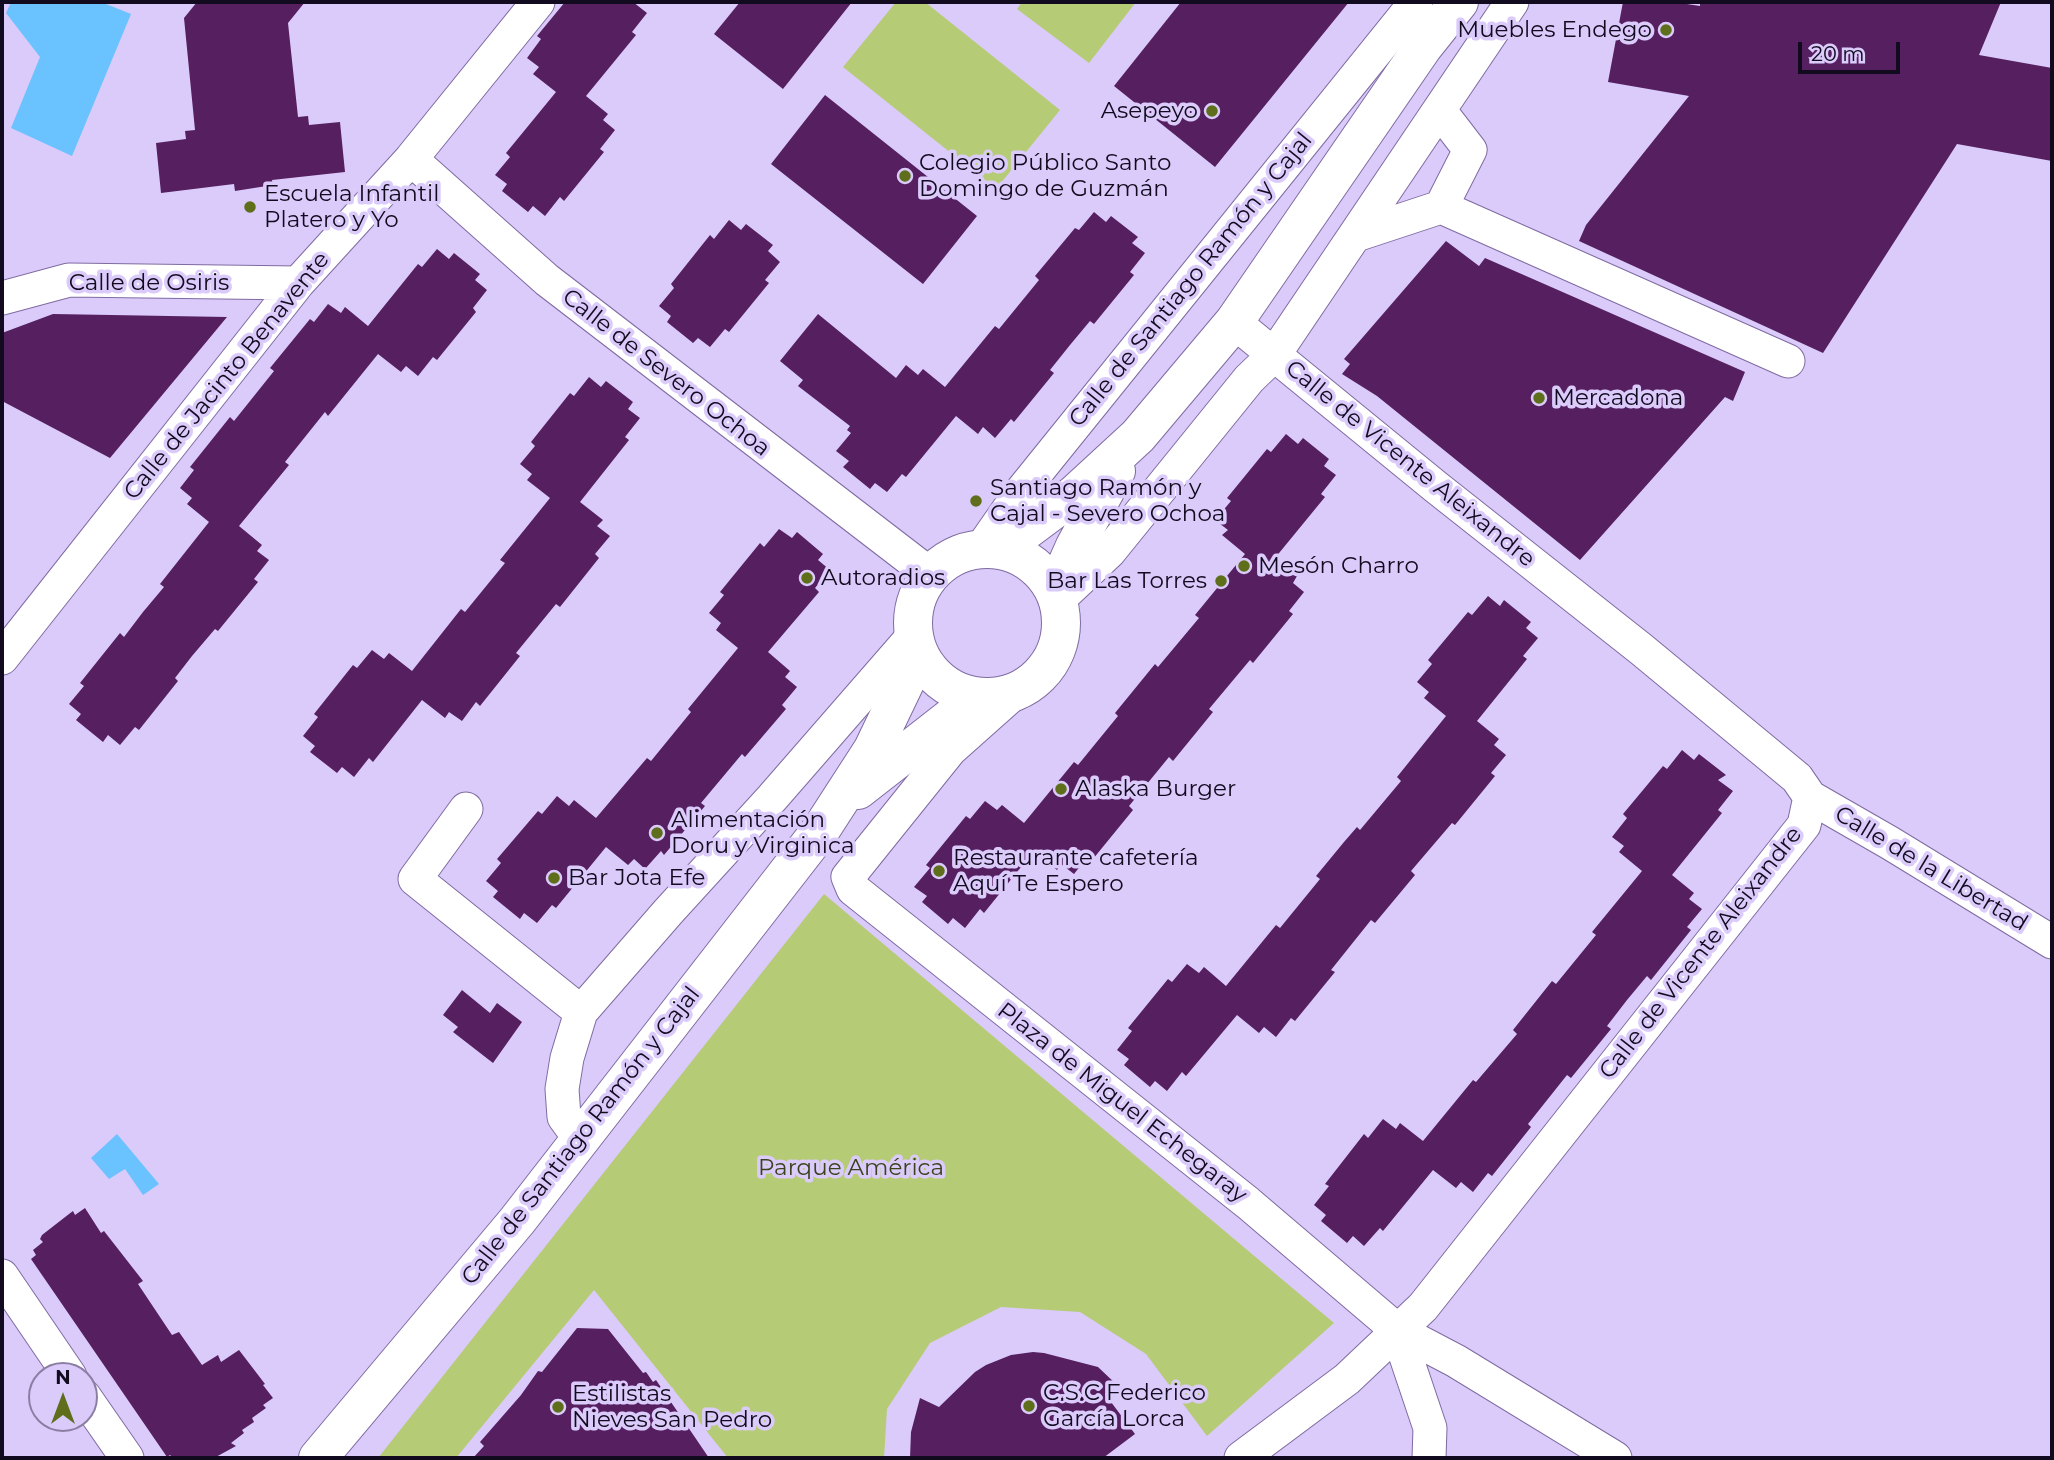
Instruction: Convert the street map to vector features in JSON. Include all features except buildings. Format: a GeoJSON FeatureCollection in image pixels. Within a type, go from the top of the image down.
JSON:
{"type":"FeatureCollection","features":[{"type":"Feature","properties":{"kind":"main road"},"geometry":{"type":"LineString","coordinates":[[1415,21],[1459,2]]}},
{"type":"Feature","properties":{"kind":"main road","name":"Calle de Santiago Ramón y Cajal"},"geometry":{"type":"LineString","coordinates":[[987,549],[1028,529],[1075,494],[1138,436],[1234,322],[1415,21]]}},
{"type":"Feature","properties":{"kind":"main road","name":"Calle de Santiago Ramón y Cajal"},"geometry":{"type":"LineString","coordinates":[[1057,595],[1082,535],[1138,436]]}},
{"type":"Feature","properties":{"kind":"main road"},"geometry":{"type":"LineString","coordinates":[[987,549],[1011,552],[1044,574],[1057,595],[1061,637],[1045,671],[1014,693],[976,697],[956,691],[937,679],[923,662],[915,639],[913,618],[918,594],[931,575],[953,557],[987,549]]}},
{"type":"Feature","properties":{"kind":"main road","name":"Calle de Santiago Ramón y Cajal"},"geometry":{"type":"LineString","coordinates":[[318,1458],[517,1221],[837,807],[873,749],[910,672],[915,639]]}},
{"type":"Feature","properties":{"kind":"main road","name":"Calle de Santiago Ramón y Cajal"},"geometry":{"type":"LineString","coordinates":[[837,807],[976,697]]}},
{"type":"Feature","properties":{"kind":"street","name":"Calle de Jacinto Benavente"},"geometry":{"type":"LineString","coordinates":[[2,658],[298,283],[411,159],[538,2]]}},
{"type":"Feature","properties":{"kind":"street"},"geometry":{"type":"LineString","coordinates":[[1057,595],[1109,552],[1249,379],[1274,355],[1512,2]]}},
{"type":"Feature","properties":{"kind":"street","name":"Calle de Santiago Ramón y Cajal"},"geometry":{"type":"LineString","coordinates":[[987,549],[1020,493],[1415,21]]}},
{"type":"Feature","properties":{"kind":"street"},"geometry":{"type":"LineString","coordinates":[[1440,111],[1470,150],[1441,207]]}},
{"type":"Feature","properties":{"kind":"street","name":"Calle de Severo Ochoa"},"geometry":{"type":"LineString","coordinates":[[411,159],[547,280],[931,575]]}},
{"type":"Feature","properties":{"kind":"street"},"geometry":{"type":"LineString","coordinates":[[1356,235],[1441,207],[1788,361]]}},
{"type":"Feature","properties":{"kind":"street","name":"Calle de Osiris"},"geometry":{"type":"LineString","coordinates":[[2,298],[69,280],[298,283]]}},
{"type":"Feature","properties":{"kind":"street","name":"Calle de Vicente Aleixandre"},"geometry":{"type":"LineString","coordinates":[[1234,322],[1436,487],[1641,649],[1797,778],[1810,797],[1804,825],[1432,1296],[1347,1379],[1241,1458]]}},
{"type":"Feature","properties":{"kind":"street"},"geometry":{"type":"LineString","coordinates":[[580,1139],[564,1117],[562,1089],[567,1058],[581,1012],[915,639]]}},
{"type":"Feature","properties":{"kind":"street","name":"Plaza de Miguel Echegaray"},"geometry":{"type":"LineString","coordinates":[[1014,693],[950,750],[848,877],[853,889],[1248,1203],[1397,1330],[1456,1361],[1615,1458]]}},
{"type":"Feature","properties":{"kind":"street","name":"Calle de la Libertad"},"geometry":{"type":"LineString","coordinates":[[1810,797],[2052,942]]}},
{"type":"Feature","properties":{"kind":"street"},"geometry":{"type":"LineString","coordinates":[[466,809],[415,879],[581,1012]]}},
{"type":"Feature","properties":{"kind":"street"},"geometry":{"type":"LineString","coordinates":[[2,1276],[60,1362]]}},
{"type":"Feature","properties":{"kind":"street"},"geometry":{"type":"LineString","coordinates":[[1397,1330],[1430,1428],[1430,1458]]}},
{"type":"Feature","properties":{"kind":"street"},"geometry":{"type":"LineString","coordinates":[[98,1416],[127,1458]]}},
{"type":"Feature","properties":{"kind":"green space"},"geometry":{"type":"Polygon","coordinates":[[[896,2],[925,2],[1060,110],[996,189],[843,67],[896,2]]]}},
{"type":"Feature","properties":{"kind":"green space"},"geometry":{"type":"Polygon","coordinates":[[[1022,2],[1136,2],[1089,63],[1017,9],[1022,2]]]}},
{"type":"Feature","properties":{"kind":"green space","name":"Parque América"},"geometry":{"type":"Polygon","coordinates":[[[824,894],[1334,1323],[1207,1436],[1146,1354],[1080,1312],[1001,1307],[930,1343],[887,1409],[884,1458],[728,1458],[594,1290],[456,1458],[378,1458],[824,894]]]}},
{"type":"Feature","properties":{"kind":"water"},"geometry":{"type":"Polygon","coordinates":[[[11,2],[101,2],[131,14],[72,156],[11,128],[40,57],[6,13],[11,2]]]}},
{"type":"Feature","properties":{"kind":"water"},"geometry":{"type":"Polygon","coordinates":[[[117,1134],[159,1184],[143,1195],[125,1169],[109,1179],[91,1158],[117,1134]]]}},
{"type":"Feature","properties":{"kind":"place","name":"Muebles Endego"},"geometry":{"type":"Point","coordinates":[1666,30]}},
{"type":"Feature","properties":{"kind":"place","name":"Asepeyo"},"geometry":{"type":"Point","coordinates":[1212,111]}},
{"type":"Feature","properties":{"kind":"place","name":"Colegio Público Santo Domingo de Guzmán"},"geometry":{"type":"Point","coordinates":[905,176]}},
{"type":"Feature","properties":{"kind":"place","name":"Escuela Infantil Platero y Yo"},"geometry":{"type":"Point","coordinates":[250,207]}},
{"type":"Feature","properties":{"kind":"place","name":"Mercadona"},"geometry":{"type":"Point","coordinates":[1539,398]}},
{"type":"Feature","properties":{"kind":"place","name":"Santiago Ramón y Cajal - Severo Ochoa"},"geometry":{"type":"Point","coordinates":[976,501]}},
{"type":"Feature","properties":{"kind":"place","name":"Mesón Charro"},"geometry":{"type":"Point","coordinates":[1244,566]}},
{"type":"Feature","properties":{"kind":"place","name":"Autoradios"},"geometry":{"type":"Point","coordinates":[807,578]}},
{"type":"Feature","properties":{"kind":"place","name":"Bar Las Torres"},"geometry":{"type":"Point","coordinates":[1221,581]}},
{"type":"Feature","properties":{"kind":"place","name":"Alaska Burger"},"geometry":{"type":"Point","coordinates":[1061,789]}},
{"type":"Feature","properties":{"kind":"place","name":"Alimentación Doru y Virginica"},"geometry":{"type":"Point","coordinates":[657,833]}},
{"type":"Feature","properties":{"kind":"place","name":"Restaurante cafetería Aquí Te Espero"},"geometry":{"type":"Point","coordinates":[939,871]}},
{"type":"Feature","properties":{"kind":"place","name":"Bar Jota Efe"},"geometry":{"type":"Point","coordinates":[554,878]}},
{"type":"Feature","properties":{"kind":"place","name":"C.S.C Federico García Lorca"},"geometry":{"type":"Point","coordinates":[1029,1406]}},
{"type":"Feature","properties":{"kind":"place","name":"Estilistas Nieves San Pedro"},"geometry":{"type":"Point","coordinates":[558,1407]}}]}
